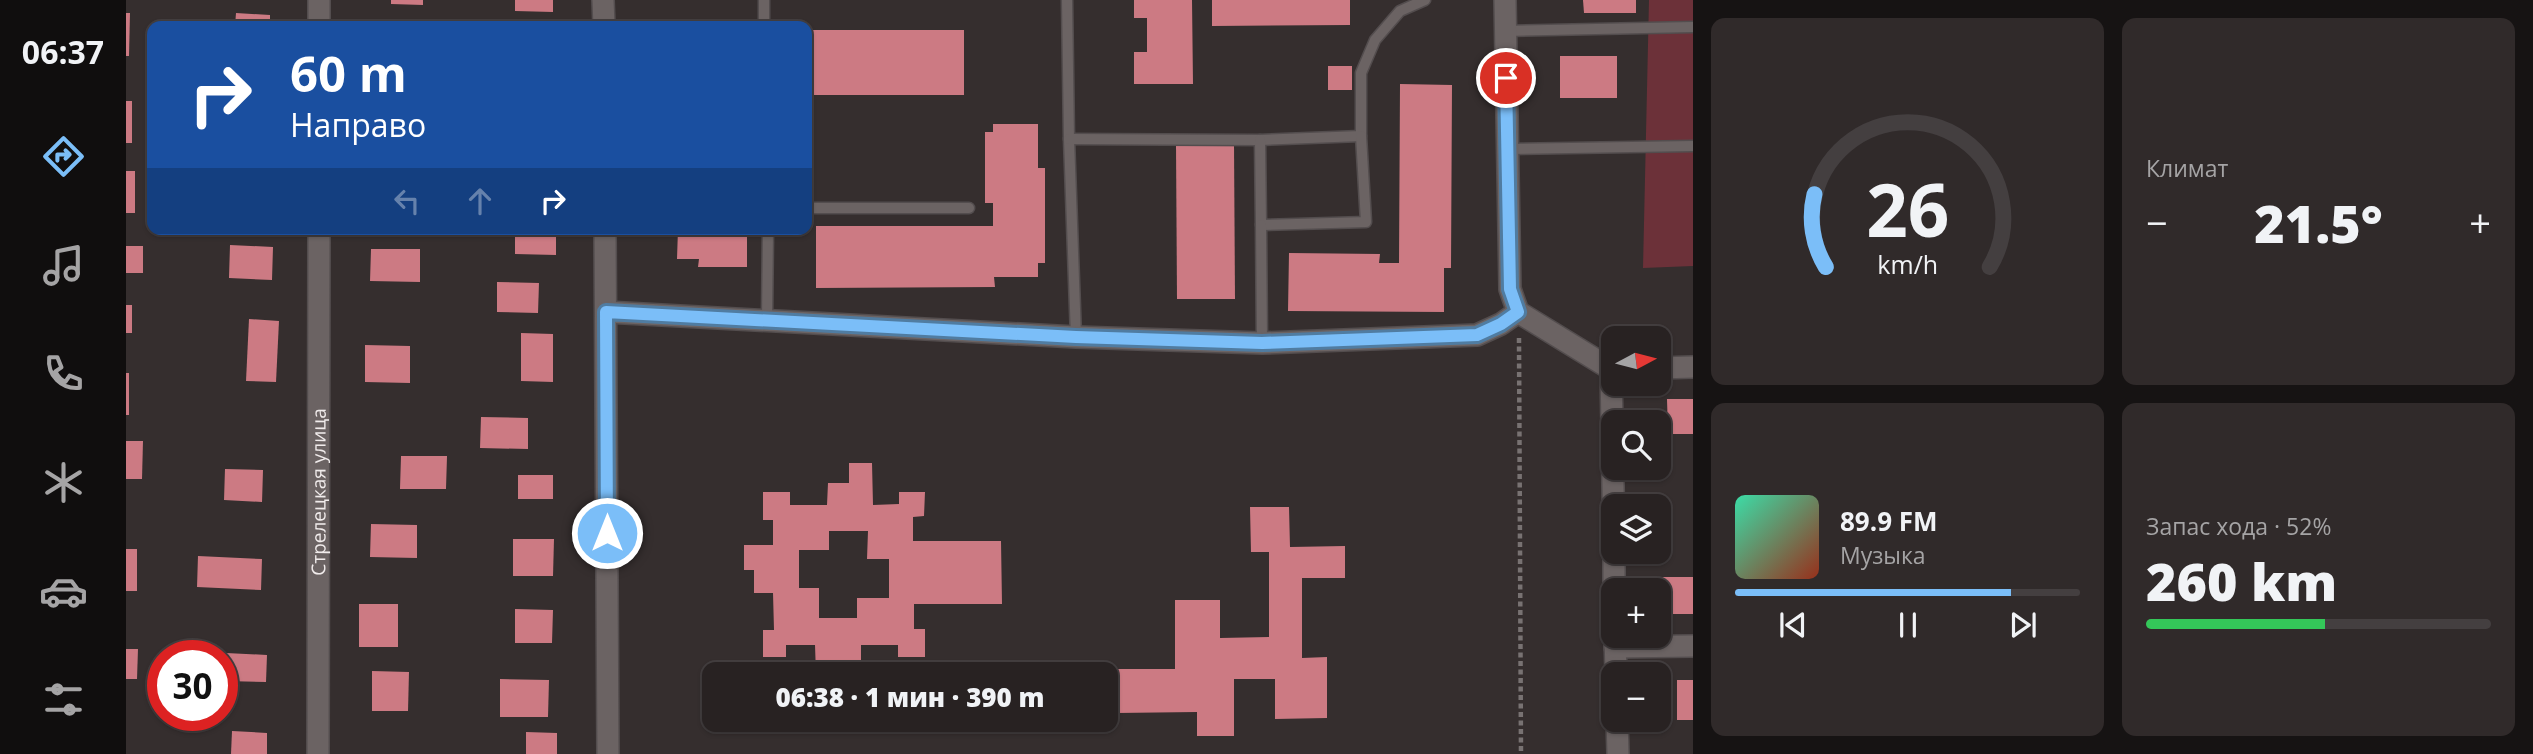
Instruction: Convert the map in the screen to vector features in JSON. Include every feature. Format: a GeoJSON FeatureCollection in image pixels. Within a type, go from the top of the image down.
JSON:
{"type":"FeatureCollection","features":[{"type":"Feature","properties":{"kind":"street"},"geometry":{"type":"LineString","coordinates":[[320,0],[320,21]]}},
{"type":"Feature","properties":{"kind":"street"},"geometry":{"type":"LineString","coordinates":[[603,0],[604,21]]}},
{"type":"Feature","properties":{"kind":"street"},"geometry":{"type":"LineString","coordinates":[[1505,0],[1510,289],[1518,312],[1601,362]]}},
{"type":"Feature","properties":{"kind":"street","name":"Стрелецкая улица"},"geometry":{"type":"LineString","coordinates":[[318,754],[319,235]]}},
{"type":"Feature","properties":{"kind":"street"},"geometry":{"type":"LineString","coordinates":[[605,235],[608,754]]}},
{"type":"Feature","properties":{"kind":"street"},"geometry":{"type":"LineString","coordinates":[[606,312],[1076,337],[1262,343],[1477,335],[1501,324],[1518,312]]}},
{"type":"Feature","properties":{"kind":"street"},"geometry":{"type":"LineString","coordinates":[[1671,368],[1693,367]]}},
{"type":"Feature","properties":{"kind":"street"},"geometry":{"type":"LineString","coordinates":[[1612,396],[1613,494]]}},
{"type":"Feature","properties":{"kind":"street"},"geometry":{"type":"LineString","coordinates":[[1671,645],[1693,646]]}},
{"type":"Feature","properties":{"kind":"street"},"geometry":{"type":"LineString","coordinates":[[1617,732],[1618,754]]}},
{"type":"Feature","properties":{"kind":"lane"},"geometry":{"type":"LineString","coordinates":[[764,0],[764,21]]}},
{"type":"Feature","properties":{"kind":"lane"},"geometry":{"type":"LineString","coordinates":[[1067,0],[1076,337]]}},
{"type":"Feature","properties":{"kind":"lane"},"geometry":{"type":"LineString","coordinates":[[1261,225],[1366,222],[1361,136],[1361,73],[1375,40],[1400,11],[1425,0]]}},
{"type":"Feature","properties":{"kind":"lane"},"geometry":{"type":"LineString","coordinates":[[1505,31],[1693,27]]}},
{"type":"Feature","properties":{"kind":"lane"},"geometry":{"type":"LineString","coordinates":[[1069,139],[1260,140],[1361,136]]}},
{"type":"Feature","properties":{"kind":"lane"},"geometry":{"type":"LineString","coordinates":[[1260,140],[1262,343]]}},
{"type":"Feature","properties":{"kind":"lane"},"geometry":{"type":"LineString","coordinates":[[1507,149],[1693,146]]}},
{"type":"Feature","properties":{"kind":"lane"},"geometry":{"type":"LineString","coordinates":[[812,208],[968,208]]}},
{"type":"Feature","properties":{"kind":"lane"},"geometry":{"type":"LineString","coordinates":[[767,320],[768,235]]}},
{"type":"Feature","properties":{"kind":"path"},"geometry":{"type":"LineString","coordinates":[[1518,312],[1521,754]]}},
{"type":"Feature","properties":{"kind":"shaded area"},"geometry":{"type":"Polygon","coordinates":[[[1649,0],[1693,0],[1693,266],[1643,268],[1649,0]]]}},
{"type":"Feature","properties":{"kind":"building"},"geometry":{"type":"Polygon","coordinates":[[[391,0],[423,0],[423,5],[391,4],[391,0]]]}},
{"type":"Feature","properties":{"kind":"building"},"geometry":{"type":"Polygon","coordinates":[[[515,0],[553,0],[553,12],[515,11],[515,0]]]}},
{"type":"Feature","properties":{"kind":"building"},"geometry":{"type":"Polygon","coordinates":[[[1134,0],[1192,0],[1193,84],[1134,84],[1134,52],[1147,52],[1147,18],[1134,18],[1134,0]]]}},
{"type":"Feature","properties":{"kind":"building"},"geometry":{"type":"Polygon","coordinates":[[[1212,0],[1350,0],[1350,25],[1212,26],[1212,0]]]}},
{"type":"Feature","properties":{"kind":"building"},"geometry":{"type":"Polygon","coordinates":[[[1583,0],[1636,0],[1636,13],[1584,13],[1583,0]]]}},
{"type":"Feature","properties":{"kind":"building"},"geometry":{"type":"Polygon","coordinates":[[[126,13],[130,13],[129,56],[126,56],[126,13]]]}},
{"type":"Feature","properties":{"kind":"building"},"geometry":{"type":"Polygon","coordinates":[[[236,13],[270,15],[270,21],[235,21],[236,13]]]}},
{"type":"Feature","properties":{"kind":"building"},"geometry":{"type":"Polygon","coordinates":[[[812,30],[964,30],[964,95],[812,95],[812,30]]]}},
{"type":"Feature","properties":{"kind":"building"},"geometry":{"type":"Polygon","coordinates":[[[1560,56],[1617,56],[1617,98],[1560,98],[1560,56]]]}},
{"type":"Feature","properties":{"kind":"building"},"geometry":{"type":"Polygon","coordinates":[[[1328,66],[1352,66],[1352,90],[1328,90],[1328,66]]]}},
{"type":"Feature","properties":{"kind":"building"},"geometry":{"type":"Polygon","coordinates":[[[1400,84],[1452,85],[1451,268],[1444,268],[1444,312],[1288,311],[1289,253],[1380,254],[1379,263],[1399,263],[1400,84]]]}},
{"type":"Feature","properties":{"kind":"building"},"geometry":{"type":"Polygon","coordinates":[[[126,101],[132,101],[132,143],[126,143],[126,101]]]}},
{"type":"Feature","properties":{"kind":"building"},"geometry":{"type":"Polygon","coordinates":[[[993,124],[1038,124],[1038,168],[1045,168],[1045,263],[1038,263],[1038,277],[994,277],[995,287],[816,288],[816,226],[993,226],[993,203],[985,203],[985,132],[993,132],[993,124]]]}},
{"type":"Feature","properties":{"kind":"building"},"geometry":{"type":"Polygon","coordinates":[[[1234,144],[1235,299],[1177,299],[1176,145],[1234,144]]]}},
{"type":"Feature","properties":{"kind":"building"},"geometry":{"type":"Polygon","coordinates":[[[126,171],[135,171],[135,213],[126,213],[126,171]]]}},
{"type":"Feature","properties":{"kind":"building"},"geometry":{"type":"Polygon","coordinates":[[[515,235],[556,235],[556,255],[515,254],[515,235]]]}},
{"type":"Feature","properties":{"kind":"building"},"geometry":{"type":"Polygon","coordinates":[[[678,235],[747,235],[747,267],[698,267],[699,259],[677,259],[678,235]]]}},
{"type":"Feature","properties":{"kind":"building"},"geometry":{"type":"Polygon","coordinates":[[[230,245],[273,247],[272,280],[229,278],[230,245]]]}},
{"type":"Feature","properties":{"kind":"building"},"geometry":{"type":"Polygon","coordinates":[[[126,246],[143,246],[143,273],[126,273],[126,246]]]}},
{"type":"Feature","properties":{"kind":"building"},"geometry":{"type":"Polygon","coordinates":[[[371,249],[420,249],[420,282],[370,281],[371,249]]]}},
{"type":"Feature","properties":{"kind":"building"},"geometry":{"type":"Polygon","coordinates":[[[497,282],[539,283],[538,313],[497,312],[497,282]]]}},
{"type":"Feature","properties":{"kind":"building"},"geometry":{"type":"Polygon","coordinates":[[[126,305],[132,305],[132,333],[126,333],[126,305]]]}},
{"type":"Feature","properties":{"kind":"building"},"geometry":{"type":"Polygon","coordinates":[[[249,319],[279,321],[276,382],[246,381],[249,319]]]}},
{"type":"Feature","properties":{"kind":"building"},"geometry":{"type":"Polygon","coordinates":[[[521,333],[553,334],[553,382],[521,381],[521,333]]]}},
{"type":"Feature","properties":{"kind":"building"},"geometry":{"type":"Polygon","coordinates":[[[365,345],[410,346],[410,383],[365,382],[365,345]]]}},
{"type":"Feature","properties":{"kind":"building"},"geometry":{"type":"Polygon","coordinates":[[[126,373],[129,373],[129,415],[126,415],[126,373]]]}},
{"type":"Feature","properties":{"kind":"building"},"geometry":{"type":"Polygon","coordinates":[[[1667,399],[1693,399],[1693,434],[1671,434],[1671,410],[1667,410],[1667,399]]]}},
{"type":"Feature","properties":{"kind":"building"},"geometry":{"type":"Polygon","coordinates":[[[481,417],[528,418],[528,449],[480,448],[481,417]]]}},
{"type":"Feature","properties":{"kind":"building"},"geometry":{"type":"Polygon","coordinates":[[[126,441],[143,441],[142,479],[126,479],[126,441]]]}},
{"type":"Feature","properties":{"kind":"building"},"geometry":{"type":"Polygon","coordinates":[[[401,456],[447,456],[446,489],[400,489],[401,456]]]}},
{"type":"Feature","properties":{"kind":"building"},"geometry":{"type":"Polygon","coordinates":[[[849,463],[872,463],[873,505],[899,504],[899,492],[925,492],[924,516],[913,517],[913,541],[1001,541],[1002,604],[914,604],[914,629],[925,629],[925,657],[898,657],[898,645],[861,645],[861,662],[816,662],[815,645],[786,645],[786,657],[763,657],[763,630],[774,630],[773,593],[754,593],[754,570],[744,570],[744,545],[773,545],[773,520],[763,520],[763,492],[790,492],[790,505],[827,505],[828,483],[849,483],[849,463]],[[829,531],[829,550],[799,550],[799,588],[819,588],[819,618],[857,618],[857,598],[889,598],[889,559],[867,559],[868,531],[829,531]]]}},
{"type":"Feature","properties":{"kind":"building"},"geometry":{"type":"Polygon","coordinates":[[[225,469],[263,470],[262,502],[224,500],[225,469]]]}},
{"type":"Feature","properties":{"kind":"building"},"geometry":{"type":"Polygon","coordinates":[[[518,475],[553,475],[553,499],[518,499],[518,475]]]}},
{"type":"Feature","properties":{"kind":"building"},"geometry":{"type":"Polygon","coordinates":[[[1250,507],[1289,507],[1290,547],[1345,546],[1345,578],[1302,578],[1302,658],[1327,657],[1327,718],[1275,719],[1275,679],[1234,679],[1234,736],[1197,736],[1197,712],[1118,713],[1118,669],[1175,669],[1175,600],[1220,600],[1220,638],[1269,637],[1269,552],[1251,552],[1250,507]]]}},
{"type":"Feature","properties":{"kind":"building"},"geometry":{"type":"Polygon","coordinates":[[[371,524],[417,525],[417,558],[370,557],[371,524]]]}},
{"type":"Feature","properties":{"kind":"building"},"geometry":{"type":"Polygon","coordinates":[[[513,539],[554,539],[553,576],[513,576],[513,539]]]}},
{"type":"Feature","properties":{"kind":"building"},"geometry":{"type":"Polygon","coordinates":[[[126,549],[137,549],[137,591],[126,591],[126,549]]]}},
{"type":"Feature","properties":{"kind":"building"},"geometry":{"type":"Polygon","coordinates":[[[198,556],[262,559],[261,590],[197,587],[198,556]]]}},
{"type":"Feature","properties":{"kind":"building"},"geometry":{"type":"Polygon","coordinates":[[[1693,577],[1693,614],[1671,614],[1671,578],[1654,578],[1693,577]]]}},
{"type":"Feature","properties":{"kind":"building"},"geometry":{"type":"Polygon","coordinates":[[[359,604],[398,604],[398,647],[359,647],[359,604]]]}},
{"type":"Feature","properties":{"kind":"building"},"geometry":{"type":"Polygon","coordinates":[[[515,609],[553,610],[552,643],[515,643],[515,609]]]}},
{"type":"Feature","properties":{"kind":"building"},"geometry":{"type":"Polygon","coordinates":[[[126,649],[138,649],[137,679],[126,679],[126,649]]]}},
{"type":"Feature","properties":{"kind":"building"},"geometry":{"type":"Polygon","coordinates":[[[238,654],[267,655],[266,682],[238,681],[238,654]]]}},
{"type":"Feature","properties":{"kind":"building"},"geometry":{"type":"Polygon","coordinates":[[[372,671],[409,672],[408,711],[372,711],[372,671]]]}},
{"type":"Feature","properties":{"kind":"building"},"geometry":{"type":"Polygon","coordinates":[[[500,679],[549,680],[548,717],[500,717],[500,679]]]}},
{"type":"Feature","properties":{"kind":"building"},"geometry":{"type":"Polygon","coordinates":[[[1677,680],[1693,680],[1693,720],[1677,720],[1677,680]]]}},
{"type":"Feature","properties":{"kind":"building"},"geometry":{"type":"Polygon","coordinates":[[[232,731],[267,733],[267,754],[231,754],[232,731]]]}},
{"type":"Feature","properties":{"kind":"building"},"geometry":{"type":"Polygon","coordinates":[[[526,732],[557,733],[557,754],[526,754],[526,732]]]}},
{"type":"Feature","properties":{"kind":"route"},"geometry":{"type":"LineString","coordinates":[[607,533],[606,312],[1076,337],[1262,343],[1477,335],[1501,324],[1518,312],[1510,289],[1506,78]]}}]}
